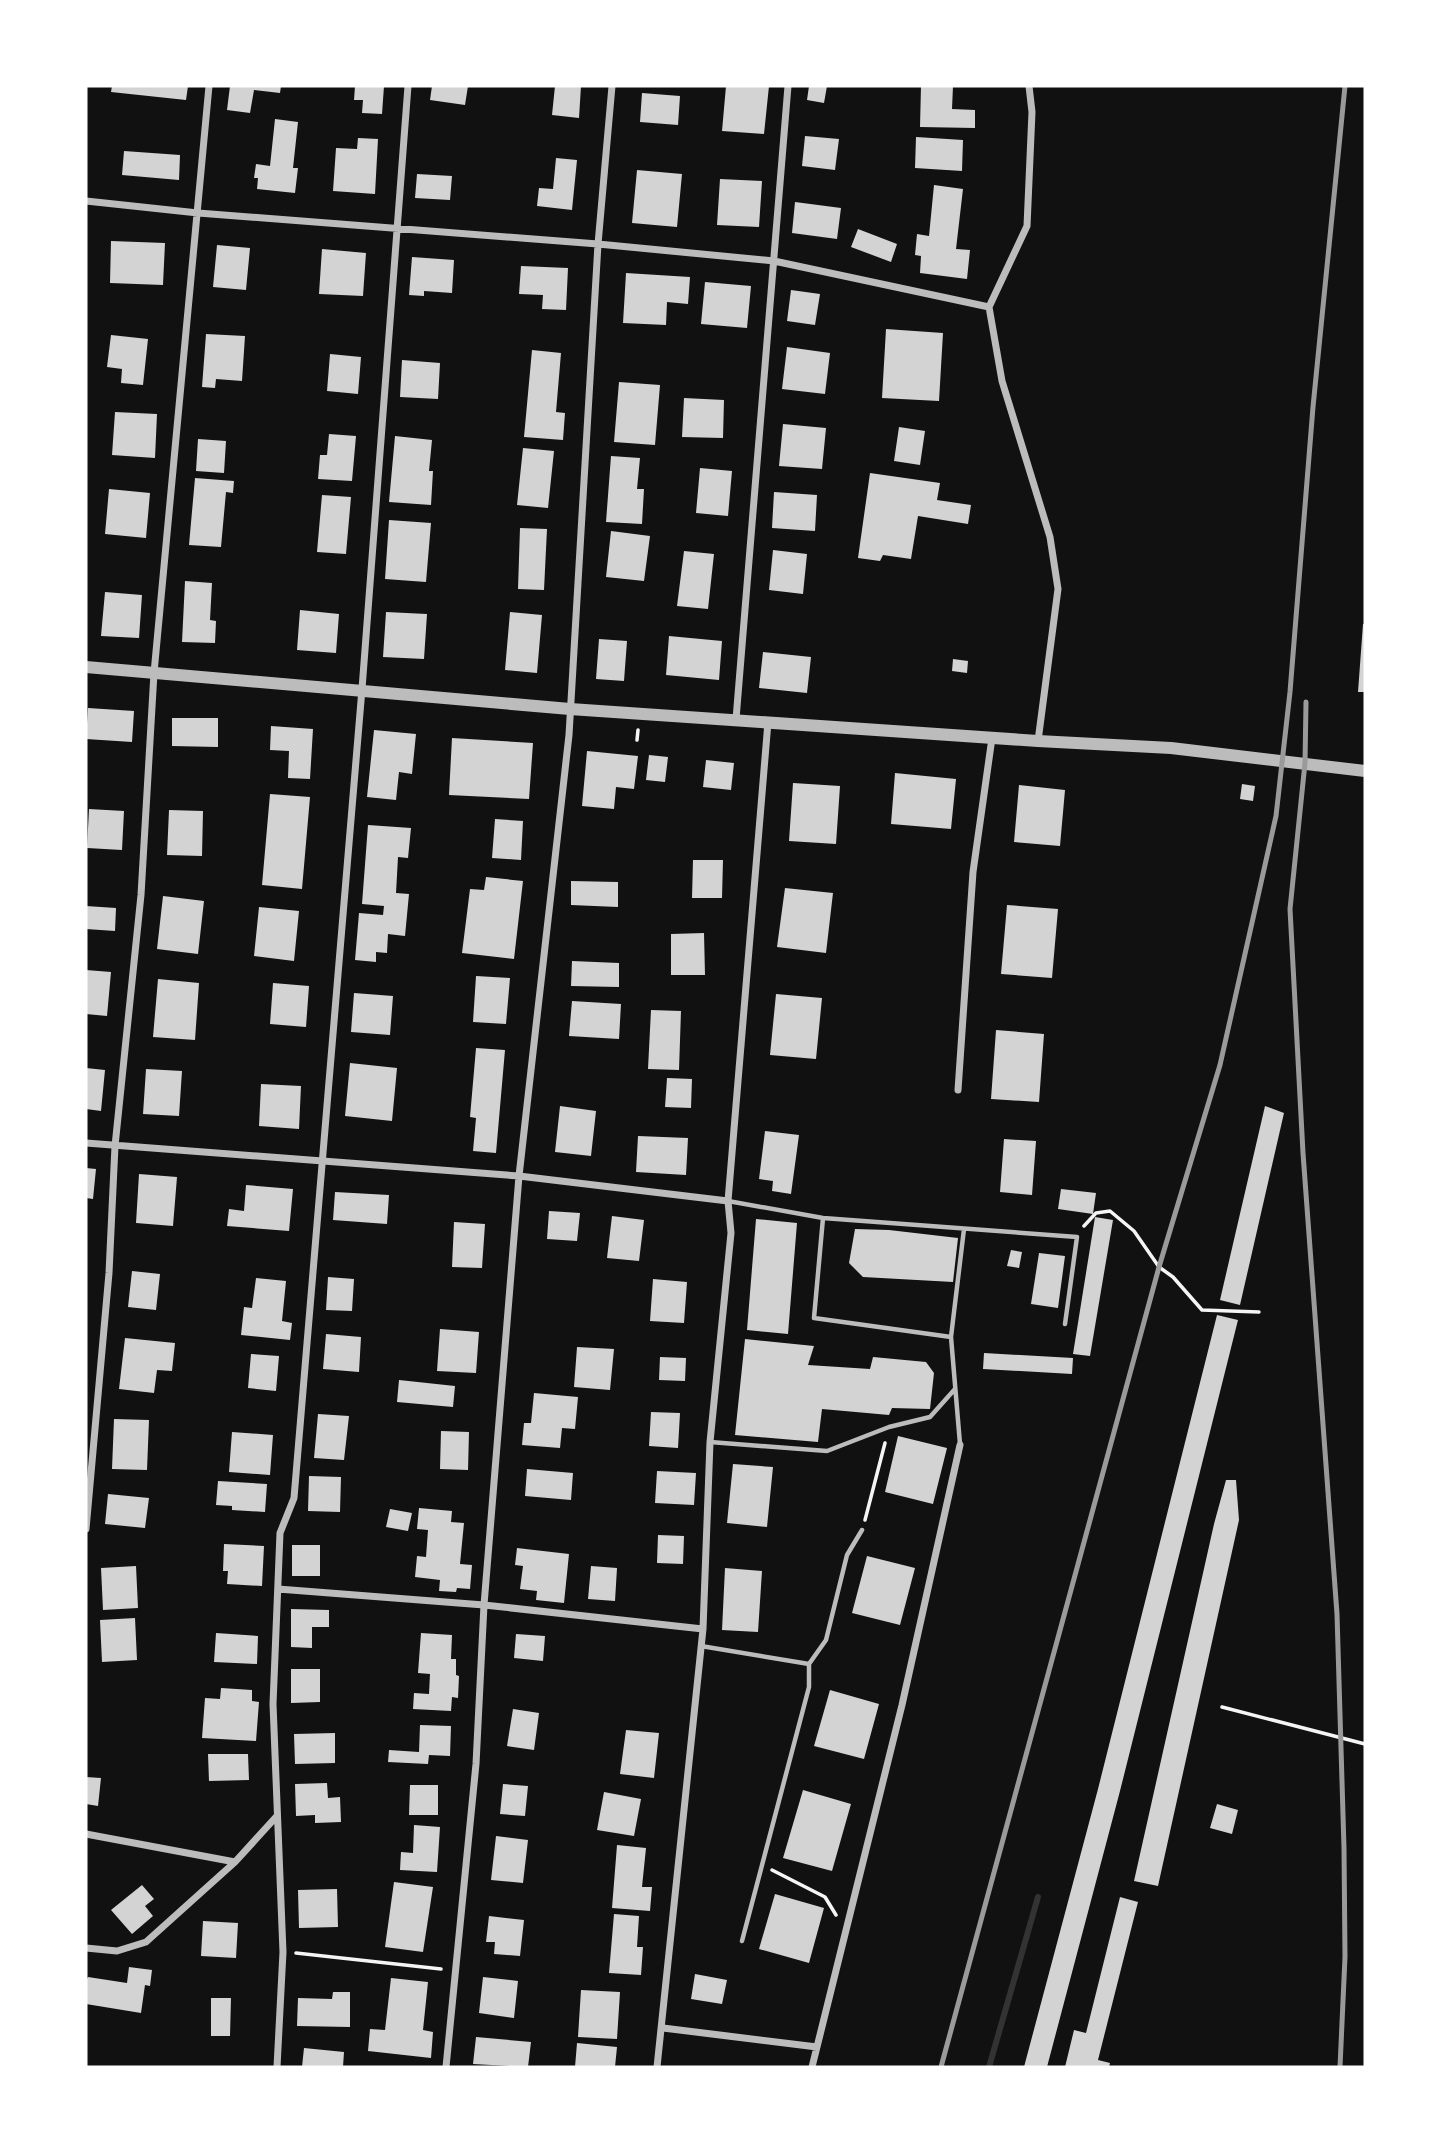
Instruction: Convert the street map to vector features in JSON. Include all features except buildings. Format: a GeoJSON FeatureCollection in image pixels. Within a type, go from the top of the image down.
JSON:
{"type":"FeatureCollection","features":[{"type":"Feature","properties":{"kind":"street"},"geometry":{"type":"LineString","coordinates":[[86,1529],[109,1273],[115,1146],[141,895],[154,673],[209,86]]}},
{"type":"Feature","properties":{"kind":"street"},"geometry":{"type":"LineString","coordinates":[[277,2067],[283,1952],[273,1704],[280,1532],[294,1499],[362,690],[408,86]]}},
{"type":"Feature","properties":{"kind":"street"},"geometry":{"type":"LineString","coordinates":[[446,2067],[476,1765],[484,1605],[519,1176],[569,735],[598,244],[612,86]]}},
{"type":"Feature","properties":{"kind":"street"},"geometry":{"type":"LineString","coordinates":[[736,719],[788,86]]}},
{"type":"Feature","properties":{"kind":"street"},"geometry":{"type":"LineString","coordinates":[[1029,86],[1032,112],[1027,226],[989,307],[1002,381],[1050,537],[1058,589],[1038,741]]}},
{"type":"Feature","properties":{"kind":"street"},"geometry":{"type":"LineString","coordinates":[[86,201],[198,213],[598,244],[774,261],[989,307]]}},
{"type":"Feature","properties":{"kind":"street"},"geometry":{"type":"LineString","coordinates":[[86,667],[570,709],[1171,748],[1365,771]]}},
{"type":"Feature","properties":{"kind":"street"},"geometry":{"type":"LineString","coordinates":[[657,2067],[703,1629],[710,1442],[731,1234],[728,1201],[768,722]]}},
{"type":"Feature","properties":{"kind":"street"},"geometry":{"type":"LineString","coordinates":[[958,1090],[973,872],[992,738]]}},
{"type":"Feature","properties":{"kind":"street"},"geometry":{"type":"LineString","coordinates":[[86,1143],[519,1176],[728,1201]]}},
{"type":"Feature","properties":{"kind":"street"},"geometry":{"type":"LineString","coordinates":[[812,2067],[902,1705],[960,1445]]}},
{"type":"Feature","properties":{"kind":"street"},"geometry":{"type":"LineString","coordinates":[[278,1589],[484,1605],[703,1629]]}},
{"type":"Feature","properties":{"kind":"street"},"geometry":{"type":"LineString","coordinates":[[86,1948],[117,1951],[146,1942],[235,1862],[276,1817]]}},
{"type":"Feature","properties":{"kind":"street"},"geometry":{"type":"LineString","coordinates":[[86,1834],[235,1862]]}},
{"type":"Feature","properties":{"kind":"street"},"geometry":{"type":"LineString","coordinates":[[663,2028],[817,2047]]}},
{"type":"Feature","properties":{"kind":"lane"},"geometry":{"type":"LineString","coordinates":[[728,1201],[823,1218],[1077,1237],[1065,1324]]}},
{"type":"Feature","properties":{"kind":"lane"},"geometry":{"type":"LineString","coordinates":[[823,1218],[814,1318],[951,1337]]}},
{"type":"Feature","properties":{"kind":"lane"},"geometry":{"type":"LineString","coordinates":[[960,1445],[951,1337],[964,1229]]}},
{"type":"Feature","properties":{"kind":"lane"},"geometry":{"type":"LineString","coordinates":[[710,1442],[827,1451],[889,1427],[930,1417],[955,1389]]}},
{"type":"Feature","properties":{"kind":"lane"},"geometry":{"type":"LineString","coordinates":[[742,1941],[764,1865],[808,1686],[809,1664],[826,1640],[847,1555],[862,1530]]}},
{"type":"Feature","properties":{"kind":"lane"},"geometry":{"type":"LineString","coordinates":[[701,1646],[809,1664]]}},
{"type":"Feature","properties":{"kind":"path"},"geometry":{"type":"LineString","coordinates":[[637,740],[638,727]]}},
{"type":"Feature","properties":{"kind":"path"},"geometry":{"type":"LineString","coordinates":[[1077,1237],[1096,1213],[1110,1211],[1134,1231],[1159,1267],[1173,1278],[1202,1310],[1259,1312]]}},
{"type":"Feature","properties":{"kind":"path"},"geometry":{"type":"LineString","coordinates":[[862,1530],[889,1427]]}},
{"type":"Feature","properties":{"kind":"path"},"geometry":{"type":"LineString","coordinates":[[1222,1707],[1365,1744]]}},
{"type":"Feature","properties":{"kind":"path"},"geometry":{"type":"LineString","coordinates":[[764,1865],[825,1897],[846,1932]]}},
{"type":"Feature","properties":{"kind":"path"},"geometry":{"type":"LineString","coordinates":[[283,1952],[457,1970]]}},
{"type":"Feature","properties":{"kind":"waterway"},"geometry":{"type":"LineString","coordinates":[[989,2067],[1038,1897]]}},
{"type":"Feature","properties":{"kind":"railway"},"geometry":{"type":"LineString","coordinates":[[941,2067],[1159,1267],[1220,1065],[1276,816],[1290,692],[1313,407],[1345,86]]}},
{"type":"Feature","properties":{"kind":"railway"},"geometry":{"type":"LineString","coordinates":[[1306,702],[1305,763],[1290,909],[1303,1153],[1337,1614],[1345,1957],[1340,2067]]}}]}
